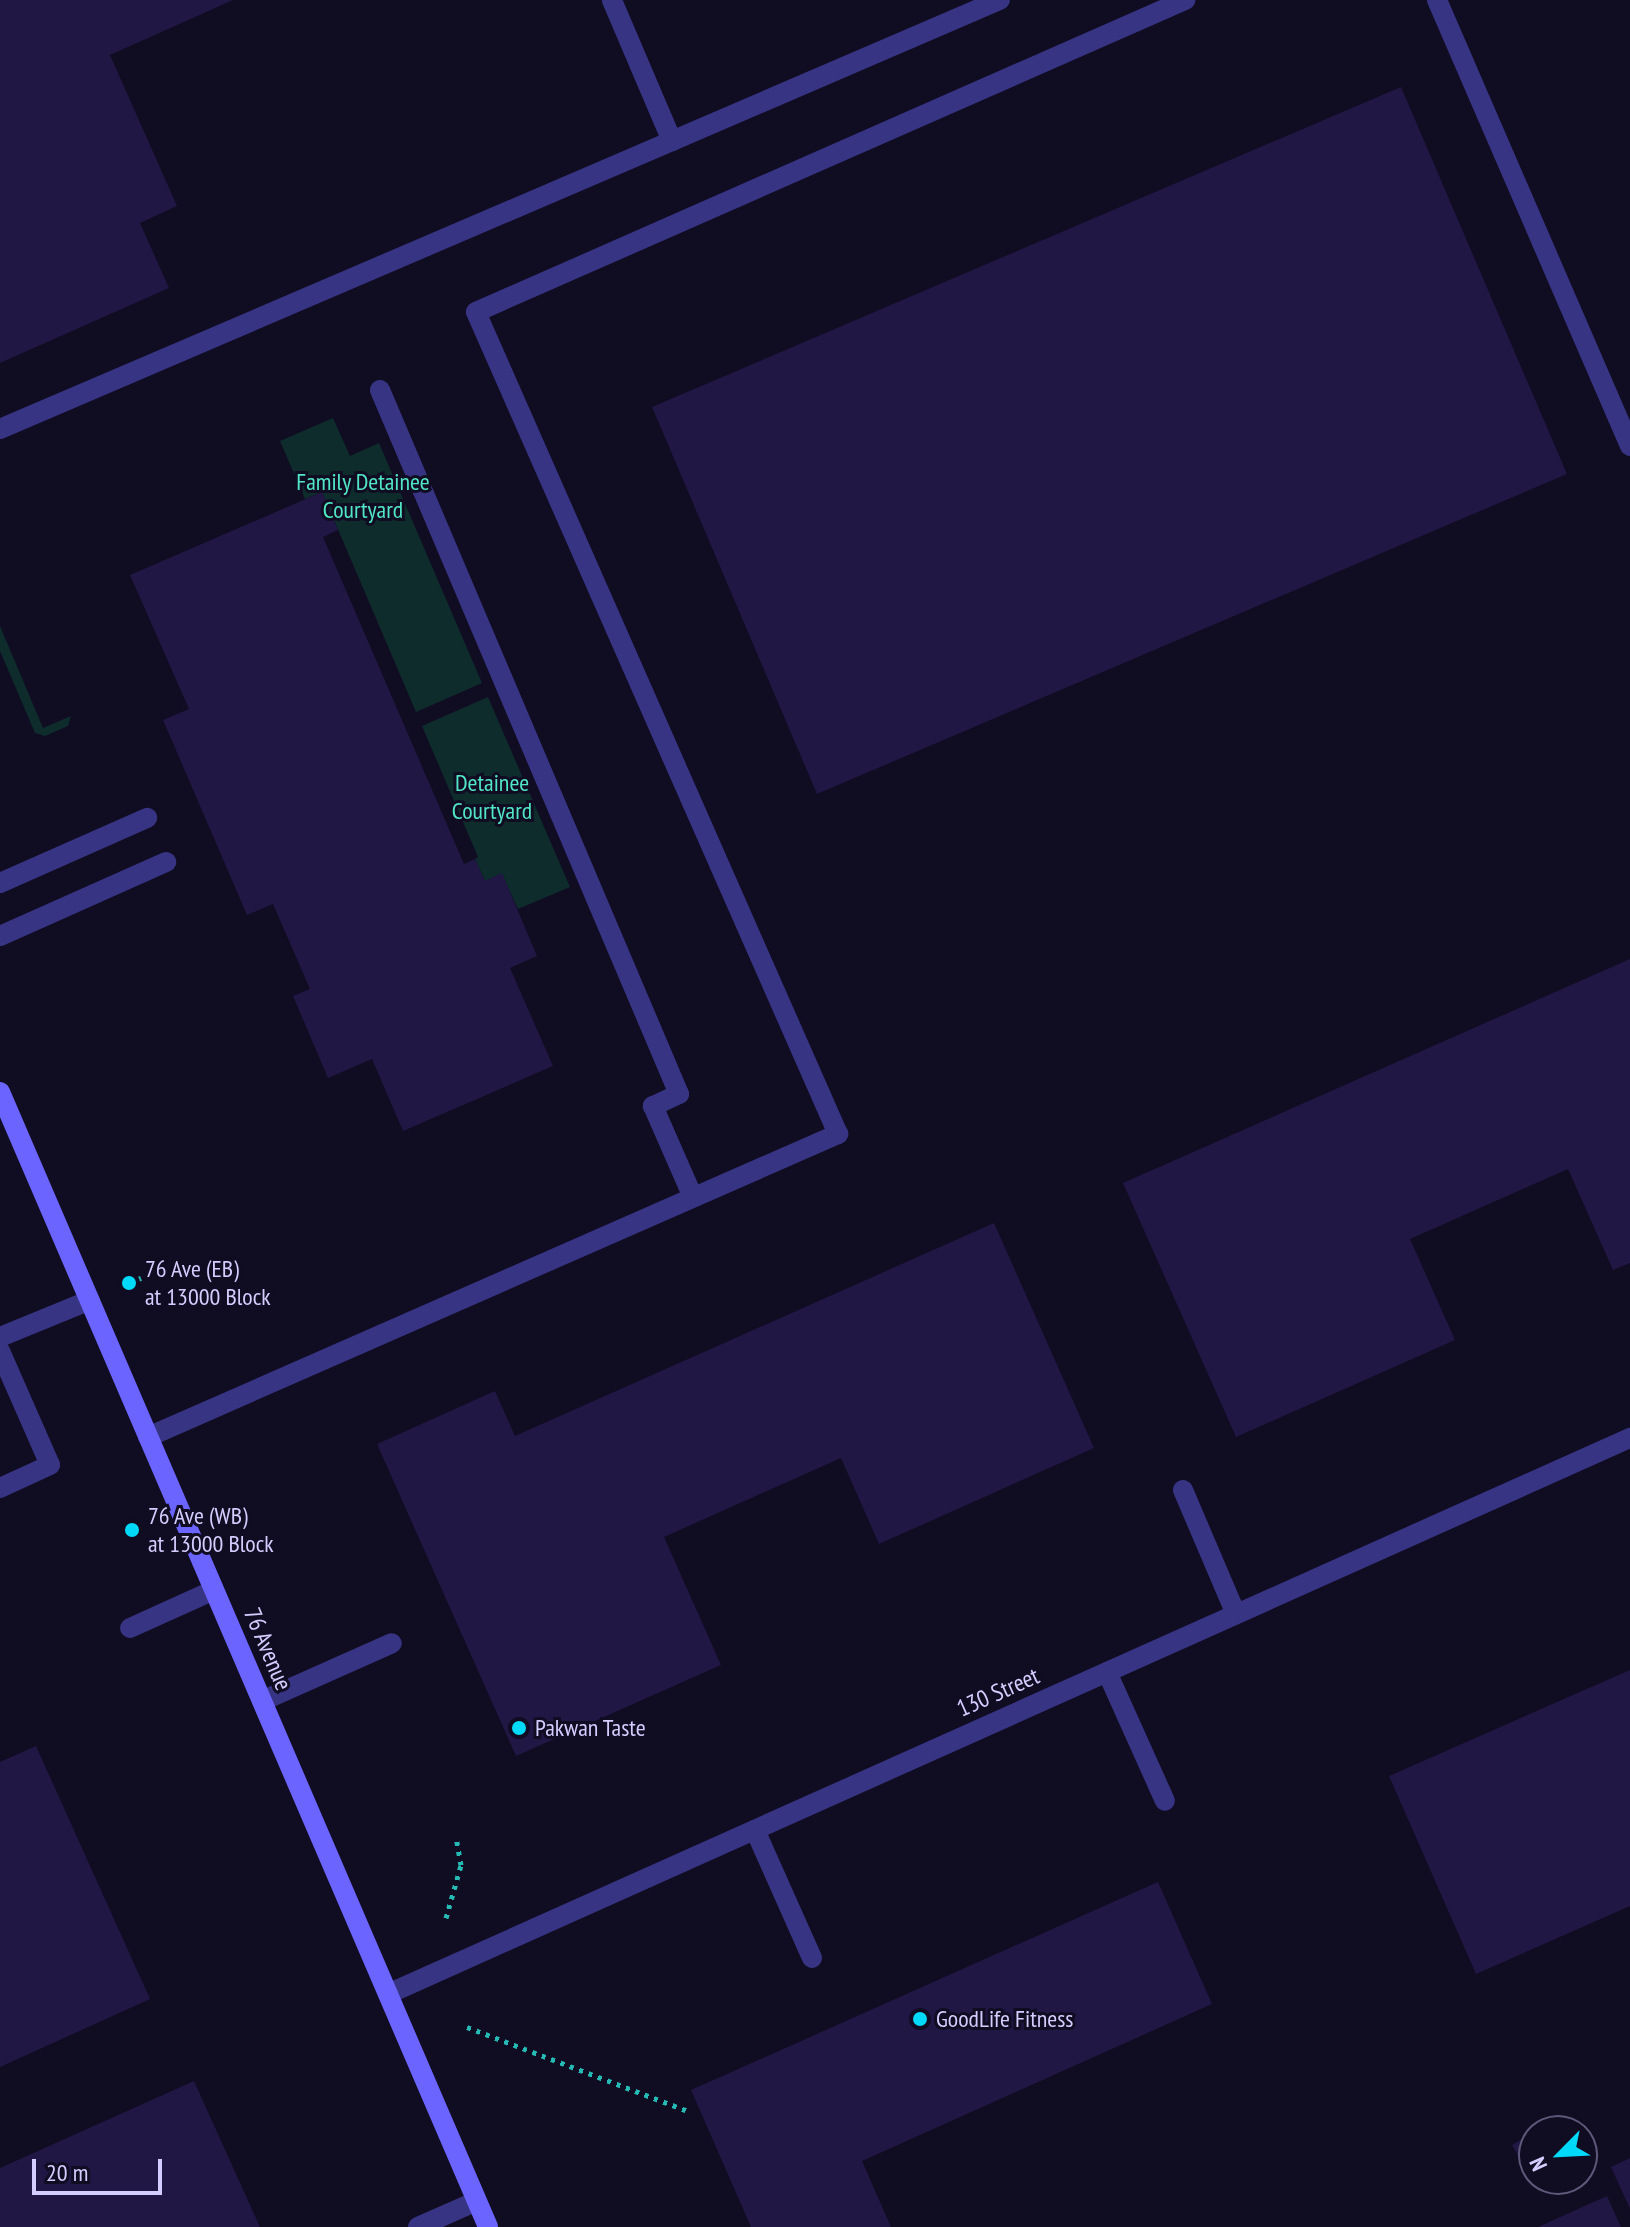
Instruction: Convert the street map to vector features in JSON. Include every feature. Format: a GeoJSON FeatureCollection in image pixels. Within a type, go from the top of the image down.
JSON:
{"type":"FeatureCollection","features":[{"type":"Feature","properties":{"kind":"main road","name":"76 Avenue"},"geometry":{"type":"LineString","coordinates":[[0,1092],[488,2227]]}},
{"type":"Feature","properties":{"kind":"street"},"geometry":{"type":"LineString","coordinates":[[612,0],[672,141]]}},
{"type":"Feature","properties":{"kind":"street"},"geometry":{"type":"LineString","coordinates":[[0,429],[1000,0]]}},
{"type":"Feature","properties":{"kind":"street"},"geometry":{"type":"LineString","coordinates":[[148,1437],[838,1134],[476,312],[1185,0]]}},
{"type":"Feature","properties":{"kind":"street"},"geometry":{"type":"LineString","coordinates":[[1437,0],[1630,446]]}},
{"type":"Feature","properties":{"kind":"street"},"geometry":{"type":"LineString","coordinates":[[380,390],[679,1094],[653,1106],[693,1197]]}},
{"type":"Feature","properties":{"kind":"street"},"geometry":{"type":"LineString","coordinates":[[0,883],[147,818]]}},
{"type":"Feature","properties":{"kind":"street"},"geometry":{"type":"LineString","coordinates":[[0,936],[166,862]]}},
{"type":"Feature","properties":{"kind":"street"},"geometry":{"type":"LineString","coordinates":[[0,1337],[90,1300]]}},
{"type":"Feature","properties":{"kind":"street"},"geometry":{"type":"LineString","coordinates":[[0,1351],[50,1465],[0,1488]]}},
{"type":"Feature","properties":{"kind":"street","name":"130 Street"},"geometry":{"type":"LineString","coordinates":[[388,1994],[1630,1438]]}},
{"type":"Feature","properties":{"kind":"street"},"geometry":{"type":"LineString","coordinates":[[1183,1490],[1236,1614]]}},
{"type":"Feature","properties":{"kind":"street"},"geometry":{"type":"LineString","coordinates":[[130,1628],[214,1590]]}},
{"type":"Feature","properties":{"kind":"street"},"geometry":{"type":"LineString","coordinates":[[262,1701],[392,1643]]}},
{"type":"Feature","properties":{"kind":"street"},"geometry":{"type":"LineString","coordinates":[[1107,1672],[1165,1801]]}},
{"type":"Feature","properties":{"kind":"street"},"geometry":{"type":"LineString","coordinates":[[755,1830],[812,1958]]}},
{"type":"Feature","properties":{"kind":"street"},"geometry":{"type":"LineString","coordinates":[[418,2227],[477,2201]]}},
{"type":"Feature","properties":{"kind":"path"},"geometry":{"type":"LineString","coordinates":[[129,1283],[141,1278]]}},
{"type":"Feature","properties":{"kind":"path"},"geometry":{"type":"LineString","coordinates":[[446,1918],[461,1865],[456,1836]]}},
{"type":"Feature","properties":{"kind":"path"},"geometry":{"type":"LineString","coordinates":[[467,2027],[688,2111]]}},
{"type":"Feature","properties":{"kind":"green space","name":"Family Detainee Courtyard"},"geometry":{"type":"Polygon","coordinates":[[[333,418],[350,456],[379,443],[482,683],[416,712],[322,492],[305,499],[280,441],[333,418]]]}},
{"type":"Feature","properties":{"kind":"green space"},"geometry":{"type":"Polygon","coordinates":[[[0,626],[43,728],[71,716],[68,726],[45,736],[35,733],[0,651],[0,626]]]}},
{"type":"Feature","properties":{"kind":"green space","name":"Detainee Courtyard"},"geometry":{"type":"Polygon","coordinates":[[[488,697],[570,887],[518,909],[502,874],[485,881],[475,859],[478,857],[422,726],[488,697]]]}},
{"type":"Feature","properties":{"kind":"building"},"geometry":{"type":"Polygon","coordinates":[[[0,0],[233,0],[110,55],[177,206],[140,223],[169,288],[0,363],[0,0]]]}},
{"type":"Feature","properties":{"kind":"building"},"geometry":{"type":"Polygon","coordinates":[[[1401,87],[1567,474],[817,794],[652,407],[1401,87]]]}},
{"type":"Feature","properties":{"kind":"building"},"geometry":{"type":"Polygon","coordinates":[[[322,492],[338,530],[323,537],[464,864],[475,859],[485,881],[502,873],[537,956],[510,968],[553,1066],[403,1131],[372,1059],[328,1078],[293,996],[310,989],[273,904],[247,915],[163,720],[189,709],[130,575],[322,492]]]}},
{"type":"Feature","properties":{"kind":"building"},"geometry":{"type":"Polygon","coordinates":[[[1630,959],[1630,1263],[1613,1270],[1568,1169],[1410,1239],[1455,1340],[1236,1437],[1123,1183],[1630,959]]]}},
{"type":"Feature","properties":{"kind":"building"},"geometry":{"type":"Polygon","coordinates":[[[994,1223],[1094,1448],[879,1544],[841,1458],[664,1537],[721,1665],[516,1756],[377,1444],[495,1391],[515,1436],[994,1223]]]}},
{"type":"Feature","properties":{"kind":"building"},"geometry":{"type":"Polygon","coordinates":[[[1630,1670],[1630,1906],[1476,1974],[1389,1776],[1630,1670]]]}},
{"type":"Feature","properties":{"kind":"building"},"geometry":{"type":"Polygon","coordinates":[[[36,1746],[150,1999],[0,2067],[0,1762],[36,1746]]]}},
{"type":"Feature","properties":{"kind":"building"},"geometry":{"type":"Polygon","coordinates":[[[1158,1882],[1212,2004],[862,2161],[891,2227],[751,2227],[691,2090],[1158,1882]]]}},
{"type":"Feature","properties":{"kind":"building"},"geometry":{"type":"Polygon","coordinates":[[[194,2081],[260,2227],[0,2227],[0,2168],[194,2081]]]}},
{"type":"Feature","properties":{"kind":"building"},"geometry":{"type":"Polygon","coordinates":[[[1518,2142],[1518,2155],[1512,2145],[1518,2142]]]}},
{"type":"Feature","properties":{"kind":"building"},"geometry":{"type":"Polygon","coordinates":[[[1630,2158],[1630,2209],[1611,2167],[1630,2158]]]}},
{"type":"Feature","properties":{"kind":"building"},"geometry":{"type":"Polygon","coordinates":[[[1607,2196],[1621,2227],[1538,2227],[1607,2196]]]}},
{"type":"Feature","properties":{"kind":"place","name":"76 Ave (EB) at 13000 Block"},"geometry":{"type":"Point","coordinates":[129,1283]}},
{"type":"Feature","properties":{"kind":"place","name":"76 Ave (WB) at 13000 Block"},"geometry":{"type":"Point","coordinates":[132,1530]}},
{"type":"Feature","properties":{"kind":"place","name":"Pakwan Taste"},"geometry":{"type":"Point","coordinates":[519,1728]}},
{"type":"Feature","properties":{"kind":"place","name":"GoodLife Fitness"},"geometry":{"type":"Point","coordinates":[920,2019]}}]}
